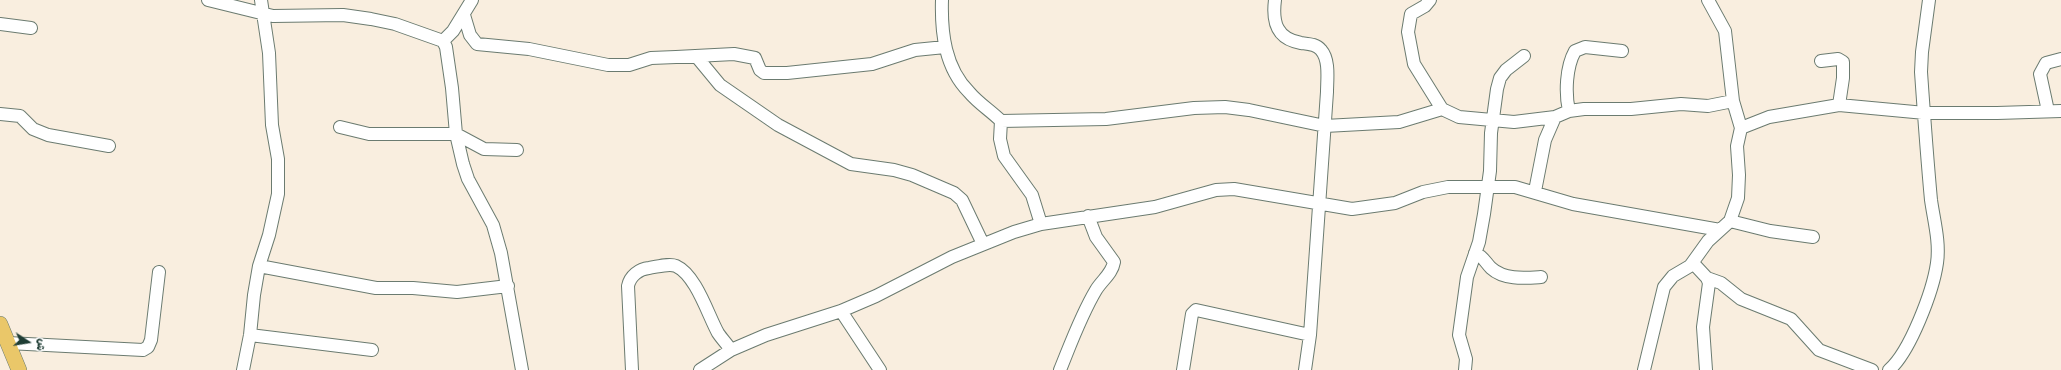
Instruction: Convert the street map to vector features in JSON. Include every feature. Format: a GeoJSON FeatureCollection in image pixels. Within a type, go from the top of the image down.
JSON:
{"type":"FeatureCollection","features":[{"type":"Feature","properties":{"kind":"main road"},"geometry":{"type":"LineString","coordinates":[[0,324],[18,370]]}},
{"type":"Feature","properties":{"kind":"street"},"geometry":{"type":"LineString","coordinates":[[208,0],[273,16],[343,15],[395,24],[443,41],[446,47],[452,88],[456,134],[468,179],[493,225],[501,253],[522,370]]}},
{"type":"Feature","properties":{"kind":"street"},"geometry":{"type":"LineString","coordinates":[[242,370],[250,335],[254,295],[259,266],[269,235],[278,194],[278,159],[272,124],[269,53],[261,0]]}},
{"type":"Feature","properties":{"kind":"street"},"geometry":{"type":"LineString","coordinates":[[443,41],[453,31],[472,0]]}},
{"type":"Feature","properties":{"kind":"street"},"geometry":{"type":"LineString","coordinates":[[942,0],[945,47],[952,68],[968,92],[1001,122],[1106,118],[1213,107],[1249,110],[1325,126],[1399,122],[1442,109]]}},
{"type":"Feature","properties":{"kind":"street"},"geometry":{"type":"LineString","coordinates":[[1275,0],[1275,18],[1278,29],[1284,38],[1293,42],[1316,46],[1322,51],[1325,58],[1327,92],[1325,126],[1310,335],[1305,370]]}},
{"type":"Feature","properties":{"kind":"street"},"geometry":{"type":"LineString","coordinates":[[1430,0],[1425,6],[1411,14],[1408,32],[1414,64],[1442,109],[1459,117],[1514,122],[1555,117],[1569,111],[1590,109],[1631,109],[1652,105],[1681,104],[1708,106],[1733,100]]}},
{"type":"Feature","properties":{"kind":"street"},"geometry":{"type":"LineString","coordinates":[[1644,370],[1664,287],[1673,276],[1684,271],[1693,263],[1708,241],[1730,221],[1736,207],[1739,193],[1737,146],[1741,128],[1733,100],[1725,31],[1708,0]]}},
{"type":"Feature","properties":{"kind":"street"},"geometry":{"type":"LineString","coordinates":[[1889,370],[1900,359],[1913,334],[1937,263],[1938,249],[1931,194],[1921,66],[1929,0]]}},
{"type":"Feature","properties":{"kind":"street"},"geometry":{"type":"LineString","coordinates":[[464,14],[470,35],[477,44],[529,49],[608,65],[629,65],[651,58],[734,54],[747,56],[756,60],[760,70],[764,73],[787,73],[872,64],[915,50],[945,47]]}},
{"type":"Feature","properties":{"kind":"street"},"geometry":{"type":"LineString","coordinates":[[0,24],[31,28]]}},
{"type":"Feature","properties":{"kind":"street"},"geometry":{"type":"LineString","coordinates":[[1569,111],[1567,92],[1570,65],[1575,51],[1585,47],[1622,51]]}},
{"type":"Feature","properties":{"kind":"street"},"geometry":{"type":"LineString","coordinates":[[696,56],[720,85],[778,125],[851,164],[894,170],[912,175],[954,194],[962,200],[984,244]]}},
{"type":"Feature","properties":{"kind":"street"},"geometry":{"type":"LineString","coordinates":[[1465,370],[1466,359],[1459,335],[1468,277],[1484,214],[1488,187],[1493,120],[1500,78],[1513,63],[1524,56]]}},
{"type":"Feature","properties":{"kind":"street"},"geometry":{"type":"LineString","coordinates":[[1821,61],[1838,59],[1843,62],[1843,78],[1839,105]]}},
{"type":"Feature","properties":{"kind":"street"},"geometry":{"type":"LineString","coordinates":[[2048,111],[2040,74],[2046,63],[2061,59]]}},
{"type":"Feature","properties":{"kind":"street"},"geometry":{"type":"LineString","coordinates":[[1741,128],[1769,117],[1839,105],[1925,113],[2061,111]]}},
{"type":"Feature","properties":{"kind":"street"},"geometry":{"type":"LineString","coordinates":[[0,114],[20,116],[33,129],[48,135],[109,146]]}},
{"type":"Feature","properties":{"kind":"street"},"geometry":{"type":"LineString","coordinates":[[1535,191],[1545,140],[1555,117]]}},
{"type":"Feature","properties":{"kind":"street"},"geometry":{"type":"LineString","coordinates":[[1001,122],[1000,139],[1004,156],[1032,195],[1041,224]]}},
{"type":"Feature","properties":{"kind":"street"},"geometry":{"type":"LineString","coordinates":[[340,127],[369,134],[456,134],[484,149],[517,150]]}},
{"type":"Feature","properties":{"kind":"street"},"geometry":{"type":"LineString","coordinates":[[700,370],[731,350],[766,336],[841,312],[876,296],[928,268],[984,244],[1041,224],[1155,207],[1216,190],[1234,189],[1352,209],[1395,203],[1423,192],[1448,187],[1515,187],[1535,191],[1573,204],[1720,230]]}},
{"type":"Feature","properties":{"kind":"street"},"geometry":{"type":"LineString","coordinates":[[1060,370],[1078,325],[1097,289],[1113,269],[1114,262],[1096,237],[1088,216]]}},
{"type":"Feature","properties":{"kind":"street"},"geometry":{"type":"LineString","coordinates":[[1730,221],[1770,231],[1813,238]]}},
{"type":"Feature","properties":{"kind":"street"},"geometry":{"type":"LineString","coordinates":[[1475,253],[1482,256],[1496,272],[1510,276],[1541,277]]}},
{"type":"Feature","properties":{"kind":"street"},"geometry":{"type":"LineString","coordinates":[[1693,263],[1707,278],[1721,283],[1741,299],[1791,319],[1819,350],[1872,370]]}},
{"type":"Feature","properties":{"kind":"street"},"geometry":{"type":"LineString","coordinates":[[632,370],[628,286],[631,277],[646,268],[673,265],[686,275],[696,289],[719,334],[731,350]]}},
{"type":"Feature","properties":{"kind":"street"},"geometry":{"type":"LineString","coordinates":[[259,266],[376,288],[413,288],[457,292],[508,286]]}},
{"type":"Feature","properties":{"kind":"street"},"geometry":{"type":"LineString","coordinates":[[8,343],[143,350],[148,348],[151,340],[159,272]]}},
{"type":"Feature","properties":{"kind":"street"},"geometry":{"type":"LineString","coordinates":[[1706,370],[1703,327],[1708,288],[1707,278]]}},
{"type":"Feature","properties":{"kind":"street"},"geometry":{"type":"LineString","coordinates":[[1183,370],[1192,314],[1196,310],[1310,335]]}},
{"type":"Feature","properties":{"kind":"street"},"geometry":{"type":"LineString","coordinates":[[841,312],[880,370]]}},
{"type":"Feature","properties":{"kind":"street"},"geometry":{"type":"LineString","coordinates":[[250,335],[372,350]]}}]}
